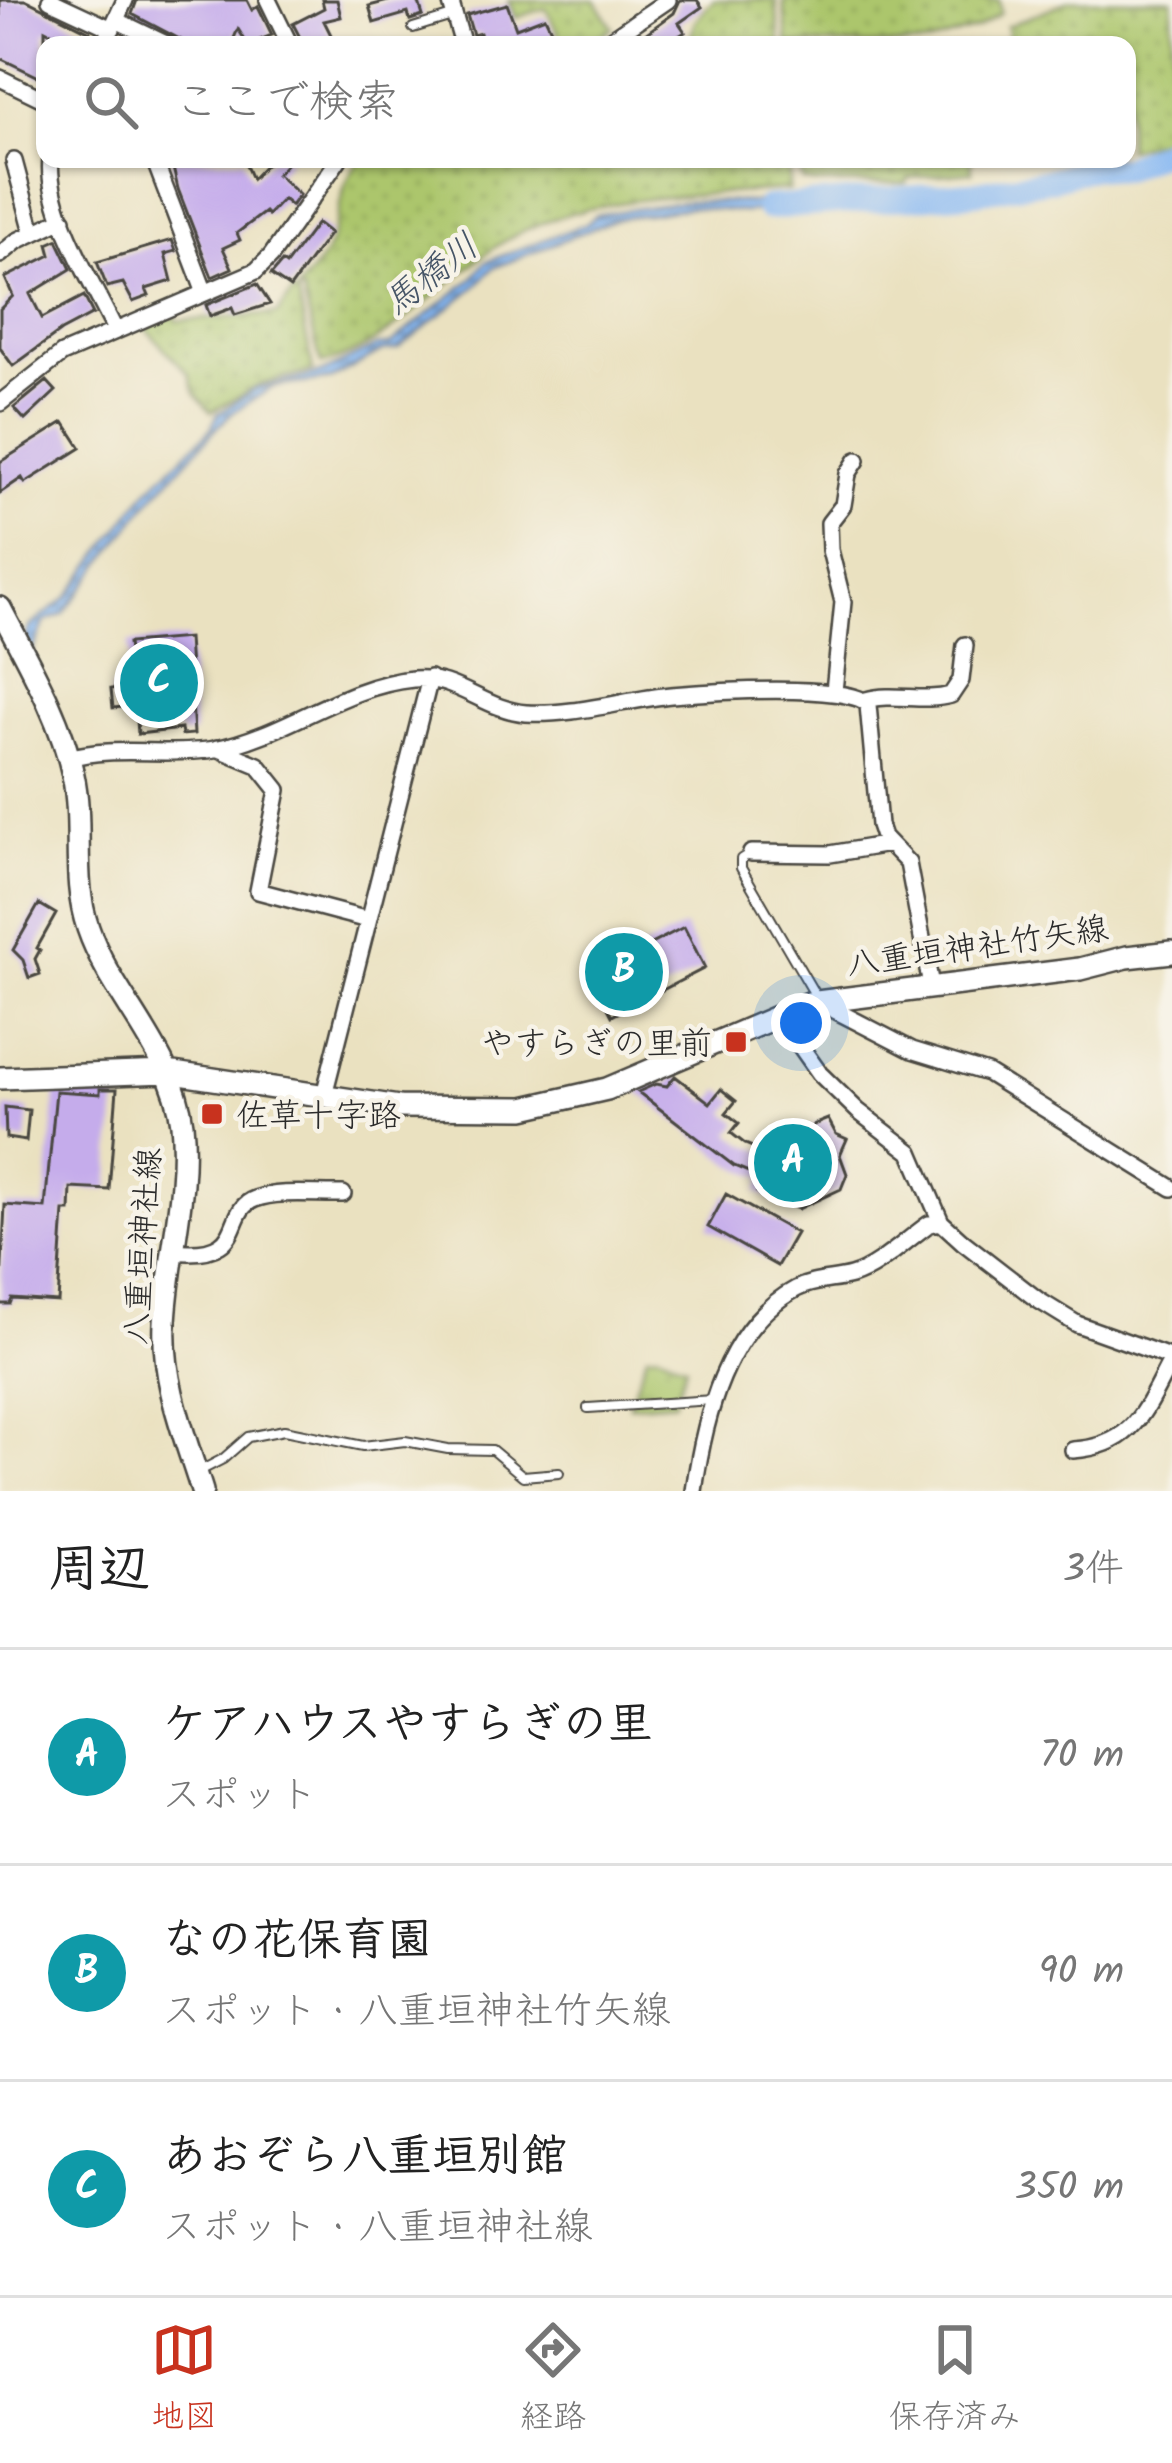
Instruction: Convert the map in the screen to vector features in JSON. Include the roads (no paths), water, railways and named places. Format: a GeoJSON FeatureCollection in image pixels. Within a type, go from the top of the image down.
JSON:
{"type":"FeatureCollection","features":[{"type":"Feature","properties":{"kind":"main road","name":"八重垣神社線"},"geometry":{"type":"LineString","coordinates":[[0,608],[74,779],[78,873],[86,922],[99,958],[166,1072],[182,1121],[183,1155],[164,1327],[170,1389],[199,1482]]}},
{"type":"Feature","properties":{"kind":"main road","name":"八重垣神社竹矢線"},"geometry":{"type":"LineString","coordinates":[[0,1078],[166,1072],[448,1110],[551,1105],[607,1090],[818,1001],[1080,969],[1172,952]]}},
{"type":"Feature","properties":{"kind":"street"},"geometry":{"type":"LineString","coordinates":[[50,0],[111,31],[125,0]]}},
{"type":"Feature","properties":{"kind":"street"},"geometry":{"type":"LineString","coordinates":[[268,0],[286,36]]}},
{"type":"Feature","properties":{"kind":"street"},"geometry":{"type":"LineString","coordinates":[[615,36],[662,2]]}},
{"type":"Feature","properties":{"kind":"street"},"geometry":{"type":"LineString","coordinates":[[0,78],[36,96]]}},
{"type":"Feature","properties":{"kind":"street"},"geometry":{"type":"LineString","coordinates":[[14,161],[33,232]]}},
{"type":"Feature","properties":{"kind":"street"},"geometry":{"type":"LineString","coordinates":[[50,168],[63,219],[115,330]]}},
{"type":"Feature","properties":{"kind":"street"},"geometry":{"type":"LineString","coordinates":[[157,168],[205,293]]}},
{"type":"Feature","properties":{"kind":"street"},"geometry":{"type":"LineString","coordinates":[[4,392],[62,353],[244,278],[265,263],[333,168]]}},
{"type":"Feature","properties":{"kind":"street"},"geometry":{"type":"LineString","coordinates":[[0,255],[63,219]]}},
{"type":"Feature","properties":{"kind":"street"},"geometry":{"type":"LineString","coordinates":[[834,691],[843,602],[830,550],[830,523],[844,505],[848,474],[857,460]]}},
{"type":"Feature","properties":{"kind":"street"},"geometry":{"type":"LineString","coordinates":[[68,758],[217,748],[380,685],[430,678],[524,713],[692,693],[834,691],[866,700],[881,696],[939,699],[950,695],[961,680],[965,645]]}},
{"type":"Feature","properties":{"kind":"street"},"geometry":{"type":"LineString","coordinates":[[324,1095],[430,678]]}},
{"type":"Feature","properties":{"kind":"street"},"geometry":{"type":"LineString","coordinates":[[866,700],[879,825],[908,863],[931,986]]}},
{"type":"Feature","properties":{"kind":"street"},"geometry":{"type":"LineString","coordinates":[[217,748],[258,765],[278,790],[258,891],[368,920]]}},
{"type":"Feature","properties":{"kind":"street"},"geometry":{"type":"LineString","coordinates":[[751,853],[830,854],[889,844]]}},
{"type":"Feature","properties":{"kind":"street"},"geometry":{"type":"LineString","coordinates":[[818,1001],[912,1050],[987,1073],[1172,1189]]}},
{"type":"Feature","properties":{"kind":"street"},"geometry":{"type":"LineString","coordinates":[[779,1016],[820,1074],[911,1152],[941,1222],[1038,1300],[1076,1324],[1172,1359],[1131,1430],[1106,1445],[1073,1450]]}},
{"type":"Feature","properties":{"kind":"street"},"geometry":{"type":"LineString","coordinates":[[173,1251],[193,1253],[222,1244],[241,1210],[254,1199],[343,1193]]}},
{"type":"Feature","properties":{"kind":"street"},"geometry":{"type":"LineString","coordinates":[[694,1491],[701,1438],[714,1400],[746,1334],[772,1304],[801,1286],[855,1275],[929,1224],[941,1222]]}},
{"type":"Feature","properties":{"kind":"lane"},"geometry":{"type":"LineString","coordinates":[[413,28],[453,8]]}},
{"type":"Feature","properties":{"kind":"lane"},"geometry":{"type":"LineString","coordinates":[[751,853],[741,859],[741,868],[818,1001]]}},
{"type":"Feature","properties":{"kind":"lane"},"geometry":{"type":"LineString","coordinates":[[588,1408],[714,1400]]}},
{"type":"Feature","properties":{"kind":"lane"},"geometry":{"type":"LineString","coordinates":[[199,1482],[248,1437],[284,1430],[363,1446],[406,1441],[492,1450],[524,1476],[540,1478],[559,1472]]}},
{"type":"Feature","properties":{"kind":"water"},"geometry":{"type":"Polygon","coordinates":[[[687,201],[795,203],[796,208],[744,212],[691,207],[615,219],[493,268],[397,349],[382,351],[332,379],[273,387],[230,414],[150,500],[63,614],[45,622],[28,660],[30,627],[68,597],[147,491],[210,430],[218,414],[256,389],[322,373],[377,346],[390,345],[472,279],[486,262],[588,223],[596,215],[687,201]]]}},
{"type":"Feature","properties":{"kind":"waterway","name":"馬橋川"},"geometry":{"type":"LineString","coordinates":[[1136,163],[1172,147]]}},
{"type":"Feature","properties":{"kind":"waterway","name":"馬橋川"},"geometry":{"type":"LineString","coordinates":[[767,208],[971,193],[1090,168]]}},
{"type":"Feature","properties":{"kind":"waterway","name":"馬橋川"},"geometry":{"type":"LineString","coordinates":[[1108,168],[1124,168]]}},
{"type":"Feature","properties":{"kind":"place","name":"あおぞら八重垣別館"},"geometry":{"type":"Point","coordinates":[159,683]}},
{"type":"Feature","properties":{"kind":"place","name":"なの花保育園"},"geometry":{"type":"Point","coordinates":[624,972]}},
{"type":"Feature","properties":{"kind":"place","name":"やすらぎの里前"},"geometry":{"type":"Point","coordinates":[736,1042]}},
{"type":"Feature","properties":{"kind":"place","name":"佐草十字路"},"geometry":{"type":"Point","coordinates":[212,1114]}},
{"type":"Feature","properties":{"kind":"place","name":"ケアハウスやすらぎの里"},"geometry":{"type":"Point","coordinates":[793,1163]}}]}
